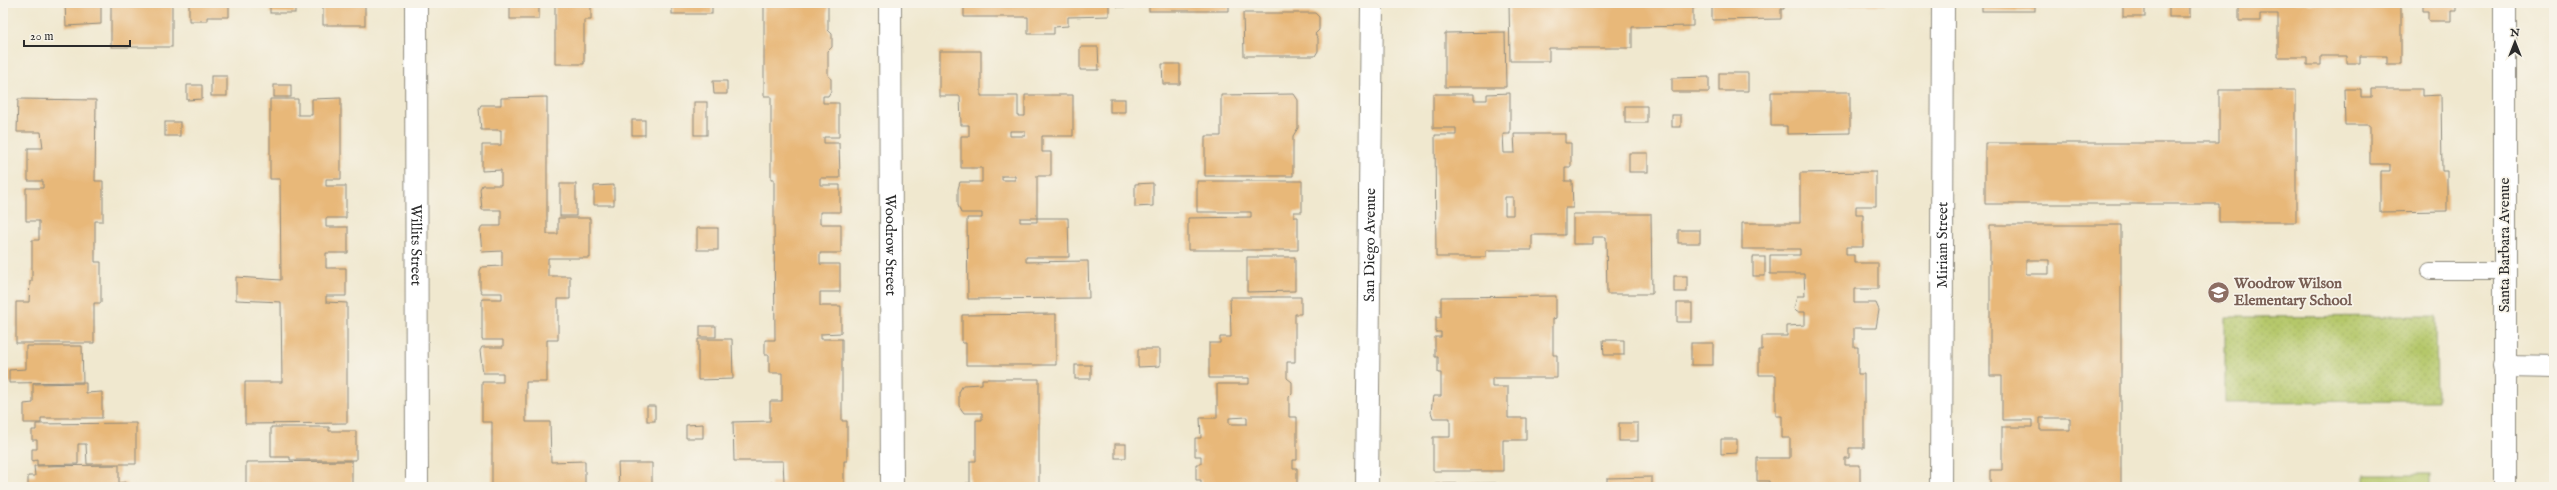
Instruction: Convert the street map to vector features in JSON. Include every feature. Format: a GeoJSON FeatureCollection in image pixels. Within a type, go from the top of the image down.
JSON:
{"type":"FeatureCollection","features":[{"type":"Feature","properties":{"kind":"street","name":"Willits Street"},"geometry":{"type":"LineString","coordinates":[[416,3],[417,487]]}},
{"type":"Feature","properties":{"kind":"street","name":"Woodrow Street"},"geometry":{"type":"LineString","coordinates":[[890,3],[892,487]]}},
{"type":"Feature","properties":{"kind":"street","name":"San Diego Avenue"},"geometry":{"type":"LineString","coordinates":[[1367,487],[1372,3]]}},
{"type":"Feature","properties":{"kind":"street","name":"Miriam Street"},"geometry":{"type":"LineString","coordinates":[[1941,487],[1943,3]]}},
{"type":"Feature","properties":{"kind":"street","name":"Santa Barbara Avenue"},"geometry":{"type":"LineString","coordinates":[[2504,3],[2505,487]]}},
{"type":"Feature","properties":{"kind":"street"},"geometry":{"type":"LineString","coordinates":[[2504,366],[2554,367]]}},
{"type":"Feature","properties":{"kind":"lane"},"geometry":{"type":"LineString","coordinates":[[2430,271],[2504,271]]}},
{"type":"Feature","properties":{"kind":"green space"},"geometry":{"type":"Polygon","coordinates":[[[2436,316],[2437,401],[2225,402],[2225,317],[2436,316]]]}},
{"type":"Feature","properties":{"kind":"green space"},"geometry":{"type":"Polygon","coordinates":[[[2365,474],[2430,474],[2430,487],[2365,487],[2365,474]]]}},
{"type":"Feature","properties":{"kind":"building"},"geometry":{"type":"Polygon","coordinates":[[[65,3],[101,3],[101,24],[66,26],[65,3]]]}},
{"type":"Feature","properties":{"kind":"building"},"geometry":{"type":"Polygon","coordinates":[[[111,3],[172,3],[172,47],[111,47],[111,3]]]}},
{"type":"Feature","properties":{"kind":"building"},"geometry":{"type":"Polygon","coordinates":[[[189,3],[229,3],[229,17],[207,17],[207,21],[189,21],[189,3]]]}},
{"type":"Feature","properties":{"kind":"building"},"geometry":{"type":"Polygon","coordinates":[[[270,3],[295,3],[295,13],[270,13],[270,3]]]}},
{"type":"Feature","properties":{"kind":"building"},"geometry":{"type":"Polygon","coordinates":[[[323,3],[365,3],[365,25],[323,25],[323,3]]]}},
{"type":"Feature","properties":{"kind":"building"},"geometry":{"type":"Polygon","coordinates":[[[510,3],[539,3],[539,19],[510,19],[510,3]]]}},
{"type":"Feature","properties":{"kind":"building"},"geometry":{"type":"Polygon","coordinates":[[[555,3],[591,3],[591,20],[584,20],[584,64],[555,64],[555,3]]]}},
{"type":"Feature","properties":{"kind":"building"},"geometry":{"type":"Polygon","coordinates":[[[672,3],[712,3],[712,14],[672,14],[672,3]]]}},
{"type":"Feature","properties":{"kind":"building"},"geometry":{"type":"Polygon","coordinates":[[[760,3],[828,3],[828,30],[832,34],[832,47],[828,51],[828,75],[831,79],[831,91],[828,96],[823,96],[823,103],[839,103],[839,137],[824,137],[824,143],[839,143],[840,178],[820,178],[820,185],[840,185],[840,212],[820,212],[820,224],[841,224],[841,253],[820,253],[820,264],[840,264],[840,292],[820,292],[820,306],[841,306],[841,333],[821,334],[821,339],[842,339],[842,421],[847,421],[847,461],[844,461],[844,487],[771,487],[771,482],[784,482],[783,461],[734,461],[733,422],[770,421],[770,401],[782,401],[782,373],[769,373],[769,355],[765,355],[765,340],[775,340],[774,179],[771,179],[771,96],[764,96],[764,5],[760,3]]]}},
{"type":"Feature","properties":{"kind":"building"},"geometry":{"type":"Polygon","coordinates":[[[964,3],[1109,3],[1109,16],[1068,17],[1068,26],[1054,27],[1054,34],[1028,34],[1028,17],[964,17],[964,3]]]}},
{"type":"Feature","properties":{"kind":"building"},"geometry":{"type":"Polygon","coordinates":[[[1118,3],[1141,3],[1141,7],[1118,7],[1118,3]]]}},
{"type":"Feature","properties":{"kind":"building"},"geometry":{"type":"Polygon","coordinates":[[[1149,3],[1229,3],[1229,11],[1149,11],[1149,3]]]}},
{"type":"Feature","properties":{"kind":"building"},"geometry":{"type":"Polygon","coordinates":[[[1509,3],[1695,3],[1695,5],[1693,5],[1693,26],[1632,27],[1632,48],[1549,48],[1549,61],[1510,61],[1509,3]]]}},
{"type":"Feature","properties":{"kind":"building"},"geometry":{"type":"Polygon","coordinates":[[[1712,3],[1784,3],[1784,9],[1781,9],[1781,19],[1712,20],[1712,3]]]}},
{"type":"Feature","properties":{"kind":"building"},"geometry":{"type":"Polygon","coordinates":[[[1843,3],[1885,3],[1885,5],[1843,5],[1843,3]]]}},
{"type":"Feature","properties":{"kind":"building"},"geometry":{"type":"Polygon","coordinates":[[[1982,3],[2035,3],[2035,11],[1982,11],[1982,3]]]}},
{"type":"Feature","properties":{"kind":"building"},"geometry":{"type":"Polygon","coordinates":[[[2123,3],[2145,3],[2145,17],[2123,17],[2123,3]]]}},
{"type":"Feature","properties":{"kind":"building"},"geometry":{"type":"Polygon","coordinates":[[[2169,3],[2190,3],[2190,17],[2169,17],[2169,3]]]}},
{"type":"Feature","properties":{"kind":"building"},"geometry":{"type":"Polygon","coordinates":[[[2239,3],[2401,3],[2401,64],[2387,64],[2387,56],[2360,56],[2360,63],[2347,63],[2347,56],[2321,56],[2321,65],[2307,65],[2307,57],[2278,57],[2278,14],[2260,14],[2260,21],[2239,21],[2239,3]]]}},
{"type":"Feature","properties":{"kind":"building"},"geometry":{"type":"Polygon","coordinates":[[[2423,3],[2456,3],[2456,11],[2451,11],[2451,21],[2428,21],[2428,11],[2423,11],[2423,3]]]}},
{"type":"Feature","properties":{"kind":"building"},"geometry":{"type":"Polygon","coordinates":[[[1243,13],[1315,13],[1319,17],[1319,30],[1315,34],[1318,38],[1318,51],[1315,56],[1244,56],[1243,13]]]}},
{"type":"Feature","properties":{"kind":"building"},"geometry":{"type":"Polygon","coordinates":[[[1505,32],[1506,87],[1445,87],[1445,33],[1505,32]]]}},
{"type":"Feature","properties":{"kind":"building"},"geometry":{"type":"Polygon","coordinates":[[[1080,47],[1098,47],[1099,70],[1080,70],[1080,47]]]}},
{"type":"Feature","properties":{"kind":"building"},"geometry":{"type":"Polygon","coordinates":[[[939,51],[981,51],[981,96],[1018,96],[1018,116],[1025,116],[1025,95],[1073,95],[1073,136],[1042,136],[1042,152],[1051,152],[1051,176],[1037,176],[1037,218],[1068,218],[1069,257],[1026,257],[1026,262],[1088,261],[1089,298],[968,299],[967,218],[982,218],[982,213],[961,213],[958,205],[958,189],[960,182],[982,182],[982,168],[961,168],[961,136],[969,136],[969,125],[961,125],[960,96],[939,96],[939,51]],[[1010,131],[1010,136],[1025,136],[1025,131],[1010,131]],[[1002,176],[1002,180],[1015,180],[1015,176],[1002,176]],[[1020,218],[1020,222],[1037,222],[1037,218],[1020,218]]]}},
{"type":"Feature","properties":{"kind":"building"},"geometry":{"type":"Polygon","coordinates":[[[1162,64],[1180,64],[1180,84],[1163,84],[1162,64]]]}},
{"type":"Feature","properties":{"kind":"building"},"geometry":{"type":"Polygon","coordinates":[[[1719,73],[1748,73],[1748,91],[1719,91],[1719,73]]]}},
{"type":"Feature","properties":{"kind":"building"},"geometry":{"type":"Polygon","coordinates":[[[211,76],[227,76],[227,96],[211,96],[211,76]]]}},
{"type":"Feature","properties":{"kind":"building"},"geometry":{"type":"Polygon","coordinates":[[[1709,77],[1709,92],[1672,92],[1672,78],[1709,77]]]}},
{"type":"Feature","properties":{"kind":"building"},"geometry":{"type":"Polygon","coordinates":[[[713,81],[727,81],[727,94],[714,94],[713,81]]]}},
{"type":"Feature","properties":{"kind":"building"},"geometry":{"type":"Polygon","coordinates":[[[187,85],[202,85],[202,99],[187,100],[187,85]]]}},
{"type":"Feature","properties":{"kind":"building"},"geometry":{"type":"Polygon","coordinates":[[[274,85],[291,85],[291,97],[274,97],[274,85]]]}},
{"type":"Feature","properties":{"kind":"building"},"geometry":{"type":"Polygon","coordinates":[[[2344,89],[2361,89],[2361,97],[2371,97],[2371,89],[2422,89],[2422,96],[2441,95],[2442,171],[2447,171],[2447,211],[2380,212],[2380,171],[2390,171],[2390,164],[2370,164],[2370,125],[2345,125],[2344,89]]]}},
{"type":"Feature","properties":{"kind":"building"},"geometry":{"type":"Polygon","coordinates":[[[2219,90],[2296,90],[2296,222],[2219,222],[2219,204],[1985,204],[1985,143],[2219,143],[2219,90]]]}},
{"type":"Feature","properties":{"kind":"building"},"geometry":{"type":"Polygon","coordinates":[[[1771,92],[1850,92],[1850,133],[1787,134],[1787,126],[1771,126],[1771,92]]]}},
{"type":"Feature","properties":{"kind":"building"},"geometry":{"type":"Polygon","coordinates":[[[1510,93],[1510,134],[1503,134],[1504,153],[1515,153],[1514,134],[1565,134],[1565,143],[1571,143],[1571,167],[1565,167],[1565,181],[1572,181],[1573,208],[1565,208],[1565,235],[1532,235],[1532,250],[1486,250],[1486,257],[1436,257],[1435,135],[1456,135],[1456,128],[1433,128],[1433,94],[1474,94],[1474,100],[1487,100],[1487,94],[1510,93]],[[1505,197],[1505,215],[1513,215],[1513,197],[1505,197]]]}},
{"type":"Feature","properties":{"kind":"building"},"geometry":{"type":"Polygon","coordinates":[[[1294,94],[1298,100],[1298,128],[1293,136],[1293,176],[1205,176],[1205,136],[1221,136],[1221,95],[1294,94]]]}},
{"type":"Feature","properties":{"kind":"building"},"geometry":{"type":"Polygon","coordinates":[[[547,97],[547,234],[558,234],[558,218],[590,218],[590,258],[548,258],[548,276],[570,276],[570,299],[558,299],[558,340],[547,340],[547,382],[526,382],[526,422],[550,422],[551,462],[585,461],[585,487],[492,487],[492,422],[482,422],[482,382],[503,382],[503,373],[483,373],[480,351],[482,347],[503,347],[503,340],[482,340],[482,299],[502,299],[502,293],[482,293],[480,289],[480,271],[482,267],[502,266],[502,251],[482,252],[480,231],[482,226],[501,226],[501,210],[482,210],[480,189],[482,185],[501,185],[501,170],[482,171],[482,145],[501,145],[501,130],[481,130],[479,109],[481,105],[501,105],[501,98],[547,97]]]}},
{"type":"Feature","properties":{"kind":"building"},"geometry":{"type":"Polygon","coordinates":[[[341,98],[341,179],[326,179],[326,186],[346,186],[346,218],[326,218],[326,227],[348,227],[348,253],[326,253],[326,268],[346,268],[346,296],[326,296],[326,302],[347,303],[347,423],[245,424],[245,382],[282,382],[281,302],[236,300],[236,277],[281,280],[280,179],[270,179],[270,99],[298,99],[298,115],[312,115],[312,99],[341,98]]]}},
{"type":"Feature","properties":{"kind":"building"},"geometry":{"type":"Polygon","coordinates":[[[18,99],[96,100],[95,181],[103,181],[103,221],[95,221],[95,262],[101,262],[101,303],[94,303],[94,343],[16,343],[16,302],[29,302],[30,281],[32,281],[32,240],[39,240],[39,221],[26,221],[26,188],[43,188],[43,181],[28,181],[28,148],[43,148],[41,132],[17,132],[18,99]]]}},
{"type":"Feature","properties":{"kind":"building"},"geometry":{"type":"Polygon","coordinates":[[[1110,99],[1125,99],[1125,112],[1110,112],[1110,99]]]}},
{"type":"Feature","properties":{"kind":"building"},"geometry":{"type":"Polygon","coordinates":[[[694,102],[707,102],[707,135],[694,135],[694,102]]]}},
{"type":"Feature","properties":{"kind":"building"},"geometry":{"type":"Polygon","coordinates":[[[1625,106],[1647,106],[1647,123],[1625,123],[1625,106]]]}},
{"type":"Feature","properties":{"kind":"building"},"geometry":{"type":"Polygon","coordinates":[[[1672,115],[1681,115],[1681,127],[1672,127],[1672,115]]]}},
{"type":"Feature","properties":{"kind":"building"},"geometry":{"type":"Polygon","coordinates":[[[632,120],[645,120],[645,135],[632,135],[632,120]]]}},
{"type":"Feature","properties":{"kind":"building"},"geometry":{"type":"Polygon","coordinates":[[[165,122],[180,122],[180,136],[165,136],[165,122]]]}},
{"type":"Feature","properties":{"kind":"building"},"geometry":{"type":"Polygon","coordinates":[[[1629,153],[1648,153],[1648,172],[1629,172],[1629,153]]]}},
{"type":"Feature","properties":{"kind":"building"},"geometry":{"type":"Polygon","coordinates":[[[1876,172],[1876,206],[1856,206],[1856,214],[1863,214],[1863,247],[1846,247],[1846,255],[1854,255],[1854,263],[1878,263],[1878,289],[1854,289],[1854,303],[1876,303],[1879,310],[1876,328],[1854,328],[1854,347],[1858,347],[1858,374],[1864,374],[1864,448],[1849,448],[1849,458],[1845,458],[1845,465],[1860,465],[1860,487],[1769,487],[1769,481],[1757,481],[1757,458],[1790,458],[1790,438],[1782,438],[1782,416],[1776,416],[1776,375],[1759,375],[1759,350],[1762,350],[1762,336],[1787,336],[1787,326],[1805,325],[1805,312],[1797,312],[1794,309],[1797,296],[1805,296],[1804,274],[1770,274],[1770,255],[1800,255],[1800,249],[1742,249],[1742,223],[1800,223],[1800,173],[1876,172]]]}},
{"type":"Feature","properties":{"kind":"building"},"geometry":{"type":"Polygon","coordinates":[[[1197,181],[1302,181],[1302,212],[1294,212],[1294,217],[1298,217],[1298,250],[1188,250],[1188,218],[1251,217],[1251,212],[1197,212],[1197,181]]]}},
{"type":"Feature","properties":{"kind":"building"},"geometry":{"type":"Polygon","coordinates":[[[1153,183],[1153,206],[1135,207],[1135,184],[1153,183]]]}},
{"type":"Feature","properties":{"kind":"building"},"geometry":{"type":"Polygon","coordinates":[[[560,184],[576,184],[576,216],[560,216],[560,184]]]}},
{"type":"Feature","properties":{"kind":"building"},"geometry":{"type":"Polygon","coordinates":[[[614,185],[614,205],[594,205],[594,186],[614,185]]]}},
{"type":"Feature","properties":{"kind":"building"},"geometry":{"type":"Polygon","coordinates":[[[1573,214],[1651,214],[1652,294],[1607,294],[1606,237],[1593,237],[1593,244],[1573,244],[1573,214]]]}},
{"type":"Feature","properties":{"kind":"building"},"geometry":{"type":"Polygon","coordinates":[[[1990,225],[2121,225],[2121,487],[1990,487],[1990,470],[2002,470],[2002,427],[2032,427],[2032,420],[2002,420],[2002,376],[1990,376],[1990,225]],[[2026,260],[2026,274],[2049,274],[2049,260],[2026,260]],[[2040,418],[2040,430],[2070,430],[2070,418],[2040,418]]]}},
{"type":"Feature","properties":{"kind":"building"},"geometry":{"type":"Polygon","coordinates":[[[697,228],[718,228],[718,250],[697,250],[697,228]]]}},
{"type":"Feature","properties":{"kind":"building"},"geometry":{"type":"Polygon","coordinates":[[[1678,230],[1700,230],[1700,243],[1678,243],[1678,230]]]}},
{"type":"Feature","properties":{"kind":"building"},"geometry":{"type":"Polygon","coordinates":[[[1247,257],[1295,257],[1295,291],[1247,292],[1247,257]]]}},
{"type":"Feature","properties":{"kind":"building"},"geometry":{"type":"Polygon","coordinates":[[[1753,257],[1765,257],[1765,276],[1753,276],[1753,257]]]}},
{"type":"Feature","properties":{"kind":"building"},"geometry":{"type":"Polygon","coordinates":[[[1674,276],[1687,276],[1687,292],[1674,292],[1674,276]]]}},
{"type":"Feature","properties":{"kind":"building"},"geometry":{"type":"Polygon","coordinates":[[[1556,296],[1556,318],[1553,319],[1553,355],[1557,355],[1557,378],[1492,378],[1492,387],[1508,387],[1508,418],[1526,418],[1526,440],[1503,440],[1503,471],[1433,471],[1433,437],[1450,437],[1450,418],[1433,418],[1431,412],[1433,396],[1441,396],[1441,373],[1438,373],[1438,357],[1435,357],[1435,337],[1441,337],[1441,332],[1436,332],[1436,317],[1441,317],[1441,297],[1556,296]]]}},
{"type":"Feature","properties":{"kind":"building"},"geometry":{"type":"Polygon","coordinates":[[[1230,297],[1301,297],[1301,314],[1295,314],[1295,362],[1287,362],[1287,378],[1292,382],[1292,394],[1289,397],[1289,417],[1297,417],[1297,460],[1293,460],[1293,468],[1297,468],[1297,487],[1201,487],[1201,480],[1196,480],[1196,464],[1201,464],[1201,456],[1195,456],[1195,438],[1201,438],[1200,418],[1217,418],[1217,384],[1249,384],[1249,378],[1209,378],[1209,343],[1220,343],[1220,337],[1231,337],[1230,297]],[[1247,417],[1229,418],[1229,424],[1247,424],[1247,417]]]}},
{"type":"Feature","properties":{"kind":"building"},"geometry":{"type":"Polygon","coordinates":[[[1677,303],[1692,303],[1692,322],[1677,322],[1677,303]]]}},
{"type":"Feature","properties":{"kind":"building"},"geometry":{"type":"Polygon","coordinates":[[[1056,314],[1056,365],[966,365],[966,343],[962,343],[962,315],[1056,314]]]}},
{"type":"Feature","properties":{"kind":"building"},"geometry":{"type":"Polygon","coordinates":[[[700,326],[716,326],[716,337],[700,337],[700,326]]]}},
{"type":"Feature","properties":{"kind":"building"},"geometry":{"type":"Polygon","coordinates":[[[698,339],[732,339],[733,379],[698,380],[698,339]]]}},
{"type":"Feature","properties":{"kind":"building"},"geometry":{"type":"Polygon","coordinates":[[[1603,340],[1624,340],[1624,355],[1604,355],[1603,340]]]}},
{"type":"Feature","properties":{"kind":"building"},"geometry":{"type":"Polygon","coordinates":[[[1691,343],[1713,343],[1713,365],[1691,365],[1691,343]]]}},
{"type":"Feature","properties":{"kind":"building"},"geometry":{"type":"Polygon","coordinates":[[[26,346],[82,346],[83,382],[9,383],[9,370],[26,369],[26,346]]]}},
{"type":"Feature","properties":{"kind":"building"},"geometry":{"type":"Polygon","coordinates":[[[1138,349],[1160,349],[1160,366],[1138,367],[1138,349]]]}},
{"type":"Feature","properties":{"kind":"building"},"geometry":{"type":"Polygon","coordinates":[[[1075,365],[1091,365],[1091,379],[1075,379],[1075,365]]]}},
{"type":"Feature","properties":{"kind":"building"},"geometry":{"type":"Polygon","coordinates":[[[982,379],[1039,379],[1039,487],[966,487],[966,483],[970,483],[970,461],[976,461],[976,420],[982,420],[982,413],[964,413],[959,406],[959,392],[963,385],[982,384],[982,379]]]}},
{"type":"Feature","properties":{"kind":"building"},"geometry":{"type":"Polygon","coordinates":[[[86,383],[86,393],[102,392],[102,418],[41,418],[41,423],[24,423],[24,404],[33,403],[33,384],[86,383]]]}},
{"type":"Feature","properties":{"kind":"building"},"geometry":{"type":"Polygon","coordinates":[[[647,406],[655,406],[655,421],[647,421],[647,406]]]}},
{"type":"Feature","properties":{"kind":"building"},"geometry":{"type":"Polygon","coordinates":[[[136,423],[136,464],[87,464],[86,444],[78,444],[78,464],[37,465],[37,460],[32,461],[32,449],[37,449],[37,440],[32,440],[32,430],[36,430],[36,424],[136,423]]]}},
{"type":"Feature","properties":{"kind":"building"},"geometry":{"type":"Polygon","coordinates":[[[1619,423],[1638,423],[1638,441],[1619,441],[1619,423]]]}},
{"type":"Feature","properties":{"kind":"building"},"geometry":{"type":"Polygon","coordinates":[[[703,424],[703,438],[686,438],[686,425],[703,424]]]}},
{"type":"Feature","properties":{"kind":"building"},"geometry":{"type":"Polygon","coordinates":[[[271,427],[329,427],[329,431],[356,431],[356,460],[290,460],[290,457],[271,457],[271,427]]]}},
{"type":"Feature","properties":{"kind":"building"},"geometry":{"type":"Polygon","coordinates":[[[1721,439],[1737,439],[1737,453],[1721,454],[1721,439]]]}},
{"type":"Feature","properties":{"kind":"building"},"geometry":{"type":"Polygon","coordinates":[[[1115,444],[1126,444],[1126,458],[1115,458],[1115,444]]]}},
{"type":"Feature","properties":{"kind":"building"},"geometry":{"type":"Polygon","coordinates":[[[352,461],[352,487],[246,487],[246,462],[352,461]]]}},
{"type":"Feature","properties":{"kind":"building"},"geometry":{"type":"Polygon","coordinates":[[[618,463],[652,463],[652,487],[619,487],[618,463]]]}},
{"type":"Feature","properties":{"kind":"building"},"geometry":{"type":"Polygon","coordinates":[[[119,465],[119,483],[126,482],[127,487],[28,487],[28,476],[35,476],[34,466],[119,465]]]}},
{"type":"Feature","properties":{"kind":"building"},"geometry":{"type":"Polygon","coordinates":[[[1652,477],[1652,487],[1607,487],[1607,478],[1652,477]]]}},
{"type":"Feature","properties":{"kind":"building"},"geometry":{"type":"Polygon","coordinates":[[[1496,483],[1496,487],[1435,487],[1435,484],[1496,483]]]}},
{"type":"Feature","properties":{"kind":"place","name":"Woodrow Wilson Elementary School"},"geometry":{"type":"Point","coordinates":[2219,292]}}]}
